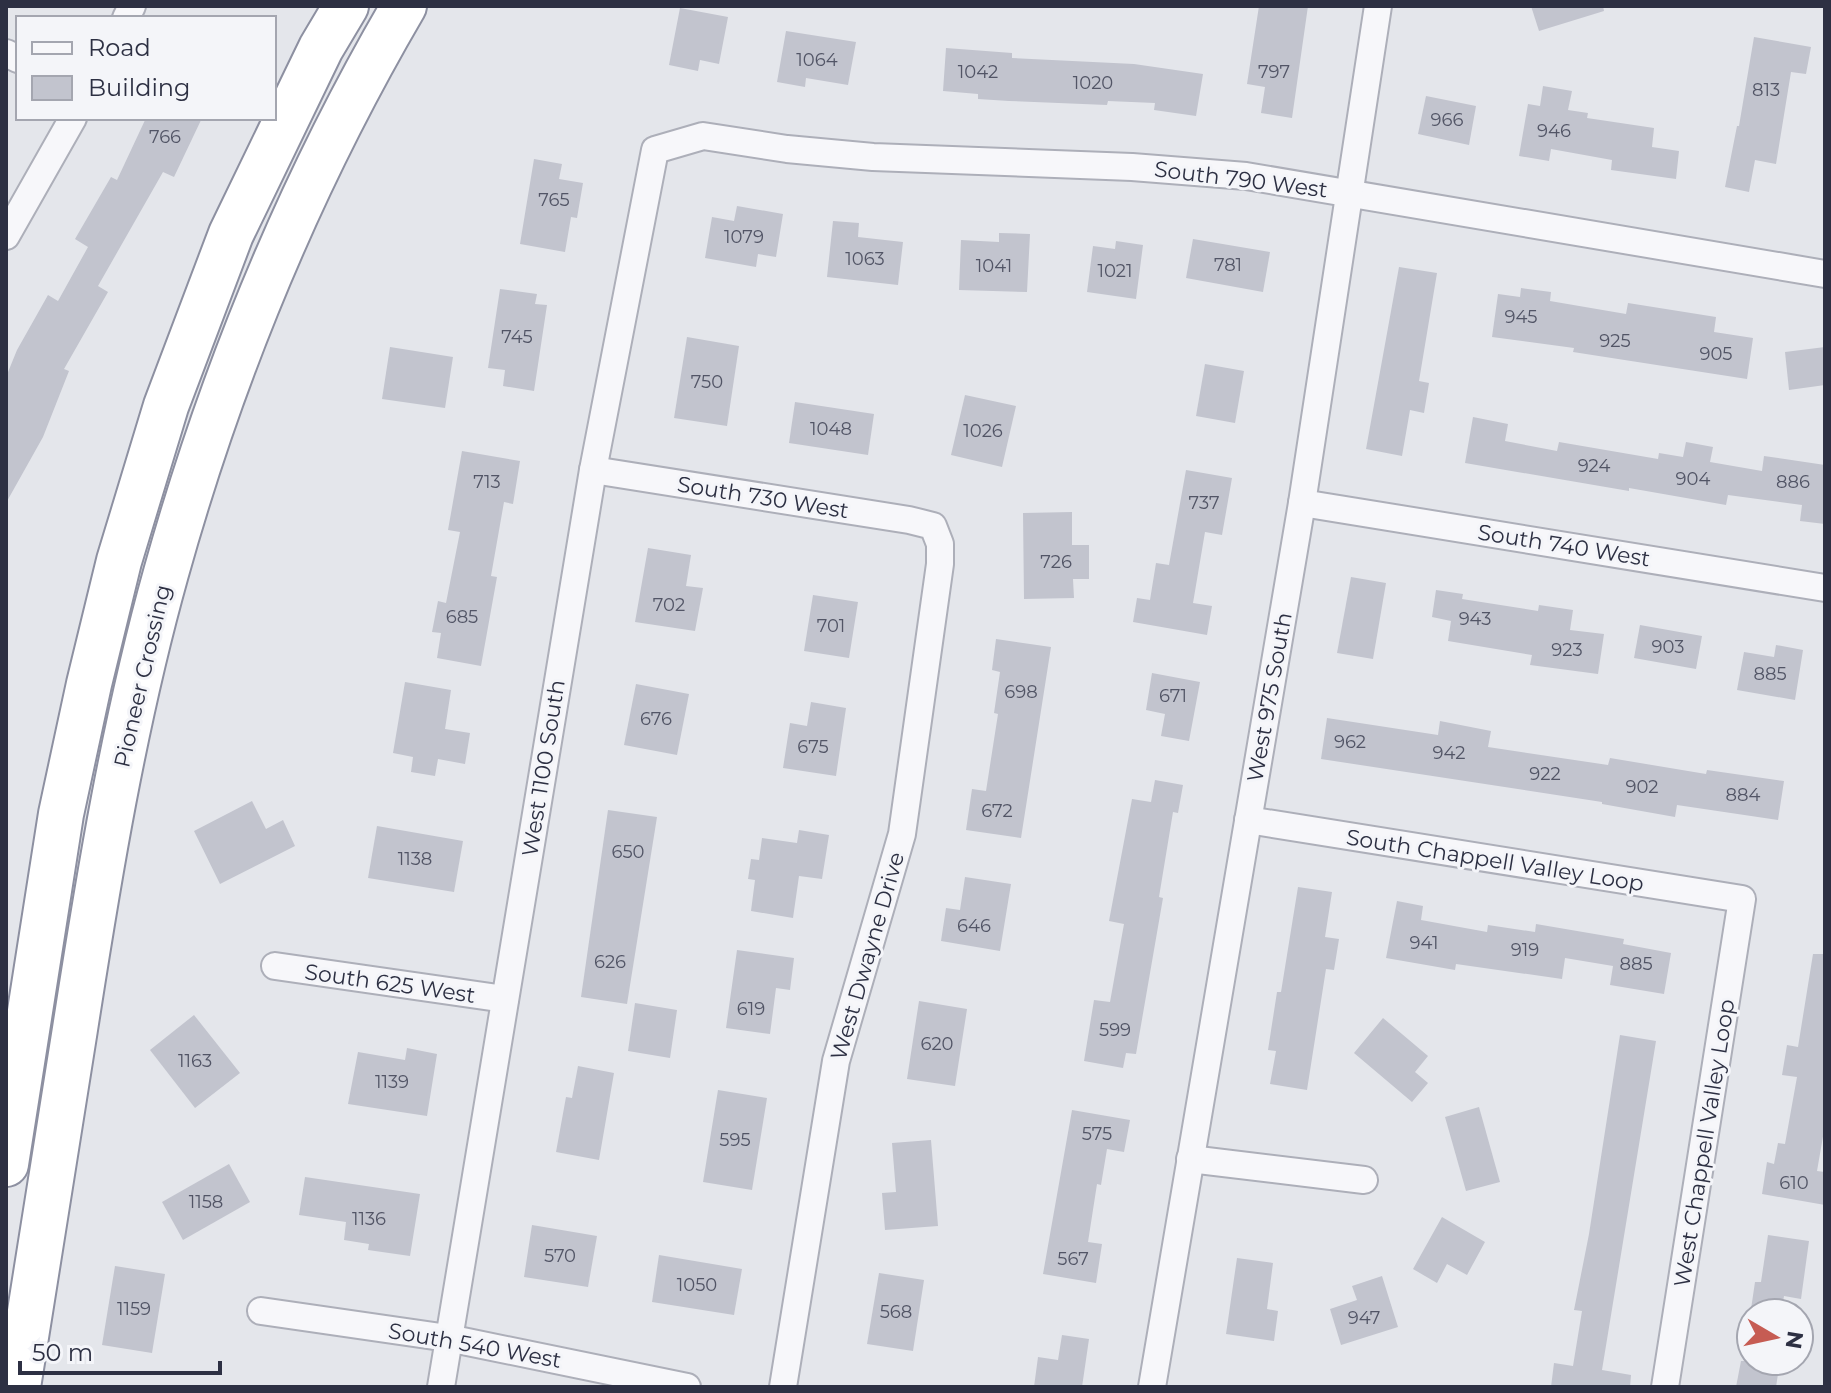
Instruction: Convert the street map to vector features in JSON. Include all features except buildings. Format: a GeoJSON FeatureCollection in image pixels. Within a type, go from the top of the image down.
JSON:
{"type":"FeatureCollection","features":[{"type":"Feature","properties":{"kind":"highway"},"geometry":{"type":"LineString","coordinates":[[6,1164],[61,814],[119,561],[166,406],[231,234],[321,48],[346,6]]}},
{"type":"Feature","properties":{"kind":"highway","name":"Pioneer Crossing"},"geometry":{"type":"LineString","coordinates":[[18,1387],[106,831],[166,573],[214,418],[280,249],[367,70],[404,6]]}},
{"type":"Feature","properties":{"kind":"street","name":"West 975 South"},"geometry":{"type":"LineString","coordinates":[[1152,1387],[1302,503],[1378,6]]}},
{"type":"Feature","properties":{"kind":"street"},"geometry":{"type":"LineString","coordinates":[[6,236],[72,120]]}},
{"type":"Feature","properties":{"kind":"street","name":"South 790 West"},"geometry":{"type":"LineString","coordinates":[[655,150],[703,136],[787,149],[873,157],[1132,167],[1246,176],[1825,274]]}},
{"type":"Feature","properties":{"kind":"street","name":"West 1100 South"},"geometry":{"type":"LineString","coordinates":[[441,1387],[593,470],[655,150]]}},
{"type":"Feature","properties":{"kind":"street","name":"South 730 West"},"geometry":{"type":"LineString","coordinates":[[593,470],[933,526]]}},
{"type":"Feature","properties":{"kind":"street","name":"South 740 West"},"geometry":{"type":"LineString","coordinates":[[1302,503],[1825,588]]}},
{"type":"Feature","properties":{"kind":"street","name":"West Dwayne Drive"},"geometry":{"type":"LineString","coordinates":[[783,1387],[836,1061],[902,834],[940,564],[940,544],[933,526]]}},
{"type":"Feature","properties":{"kind":"street","name":"South Chappell Valley Loop"},"geometry":{"type":"LineString","coordinates":[[1248,820],[1742,899]]}},
{"type":"Feature","properties":{"kind":"street","name":"West Chappell Valley Loop"},"geometry":{"type":"LineString","coordinates":[[1665,1387],[1742,899]]}},
{"type":"Feature","properties":{"kind":"street","name":"South 625 West"},"geometry":{"type":"LineString","coordinates":[[275,966],[505,999]]}},
{"type":"Feature","properties":{"kind":"street"},"geometry":{"type":"LineString","coordinates":[[1190,1159],[1364,1180]]}},
{"type":"Feature","properties":{"kind":"street","name":"South 540 West"},"geometry":{"type":"LineString","coordinates":[[261,1311],[448,1338],[687,1387]]}}]}
